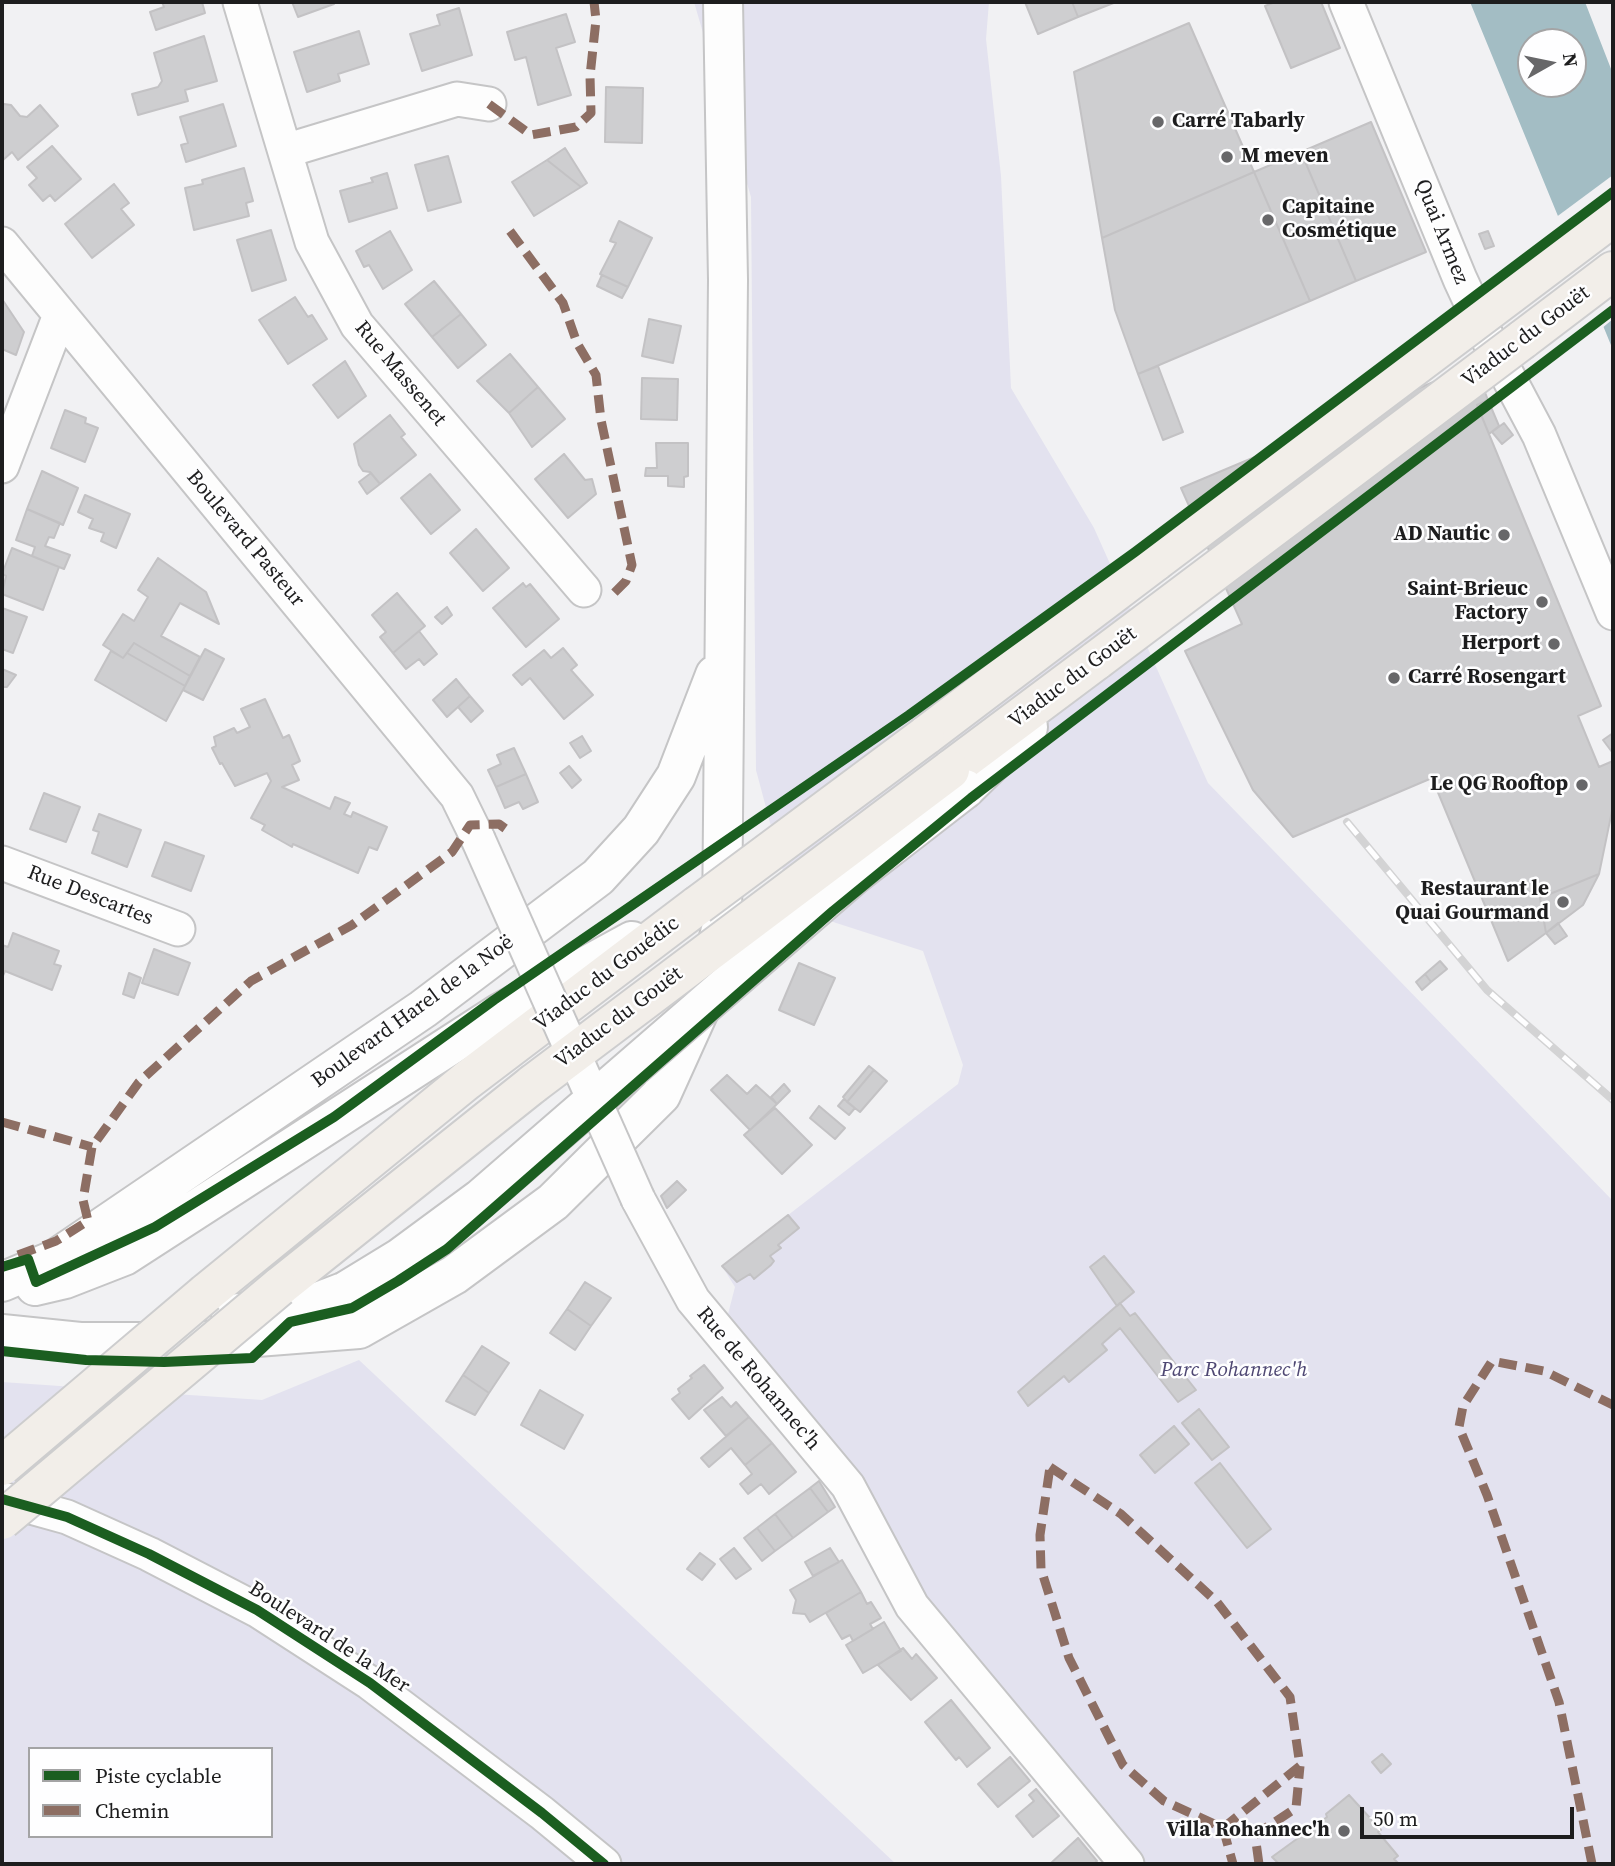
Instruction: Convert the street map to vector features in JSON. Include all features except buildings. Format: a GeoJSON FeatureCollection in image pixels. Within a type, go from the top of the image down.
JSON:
{"type":"FeatureCollection","features":[{"type":"Feature","properties":{"kind":"highway","name":"Viaduc du Gouët"},"geometry":{"type":"LineString","coordinates":[[698,905],[1613,217]]}},
{"type":"Feature","properties":{"kind":"highway","name":"Viaduc du Gouët"},"geometry":{"type":"LineString","coordinates":[[2,1520],[279,1287],[533,1084],[1613,271]]}},
{"type":"Feature","properties":{"kind":"highway","name":"Viaduc du Gouédic"},"geometry":{"type":"LineString","coordinates":[[2,1466],[206,1293],[507,1028],[698,905]]}},
{"type":"Feature","properties":{"kind":"main road"},"geometry":{"type":"LineString","coordinates":[[2,1334],[80,1342],[193,1342],[359,1329],[454,1275],[553,1202],[661,1095],[699,1011],[722,926],[728,280],[723,2]]}},
{"type":"Feature","properties":{"kind":"main road","name":"Boulevard Harel de la Noë"},"geometry":{"type":"LineString","coordinates":[[2,1282],[54,1260],[423,1009],[598,877],[641,830],[676,776],[724,650]]}},
{"type":"Feature","properties":{"kind":"main road"},"geometry":{"type":"LineString","coordinates":[[2,1328],[265,1311],[315,1303],[346,1291],[400,1258],[480,1199],[834,892],[965,789],[1097,660]]}},
{"type":"Feature","properties":{"kind":"main road"},"geometry":{"type":"LineString","coordinates":[[2,1294],[65,1279],[124,1256],[507,1028]]}},
{"type":"Feature","properties":{"kind":"street","name":"Rue Massenet"},"geometry":{"type":"LineString","coordinates":[[240,2],[312,242],[357,326],[584,590]]}},
{"type":"Feature","properties":{"kind":"street","name":"Quai Armez"},"geometry":{"type":"LineString","coordinates":[[1346,2],[1460,279],[1539,435],[1613,613]]}},
{"type":"Feature","properties":{"kind":"street"},"geometry":{"type":"LineString","coordinates":[[285,151],[457,99],[489,104]]}},
{"type":"Feature","properties":{"kind":"street","name":"Boulevard Pasteur"},"geometry":{"type":"LineString","coordinates":[[2,244],[457,796],[478,839]]}},
{"type":"Feature","properties":{"kind":"street"},"geometry":{"type":"LineString","coordinates":[[2,466],[60,315]]}},
{"type":"Feature","properties":{"kind":"street","name":"Rue de Rohannec'h"},"geometry":{"type":"LineString","coordinates":[[478,839],[638,1199],[693,1300],[848,1486],[912,1606],[1126,1864]]}},
{"type":"Feature","properties":{"kind":"street","name":"Rue Descartes"},"geometry":{"type":"LineString","coordinates":[[2,863],[178,929]]}},
{"type":"Feature","properties":{"kind":"street","name":"Boulevard de la Mer"},"geometry":{"type":"LineString","coordinates":[[2,1499],[67,1517],[149,1554],[257,1610],[370,1683],[542,1813],[604,1864]]}},
{"type":"Feature","properties":{"kind":"green space","name":"Parc Rohannec'h"},"geometry":{"type":"Polygon","coordinates":[[[694,2],[989,2],[986,39],[1001,176],[1011,388],[1094,528],[1208,783],[1613,1201],[1613,1864],[1144,1864],[932,1611],[727,1318],[735,1287],[722,1266],[958,1084],[963,1065],[923,951],[793,909],[756,770],[751,197],[694,2]]]}},
{"type":"Feature","properties":{"kind":"green space"},"geometry":{"type":"Polygon","coordinates":[[[359,1360],[896,1864],[2,1864],[2,1382],[262,1400],[359,1360]]]}},
{"type":"Feature","properties":{"kind":"water"},"geometry":{"type":"Polygon","coordinates":[[[1470,2],[1585,2],[1613,74],[1613,350],[1470,2]]]}},
{"type":"Feature","properties":{"kind":"pier"},"geometry":{"type":"Polygon","coordinates":[[[1613,175],[1613,319],[1601,329],[1555,218],[1613,175]]]}},
{"type":"Feature","properties":{"kind":"railway"},"geometry":{"type":"LineString","coordinates":[[1347,822],[1487,990],[1613,1100]]}},
{"type":"Feature","properties":{"kind":"marked path"},"geometry":{"type":"LineString","coordinates":[[489,104],[531,135],[576,127],[591,113],[590,76],[596,20],[594,2]]}},
{"type":"Feature","properties":{"kind":"marked path"},"geometry":{"type":"LineString","coordinates":[[510,231],[563,303],[577,343],[596,375],[601,420],[632,565],[626,581],[613,594]]}},
{"type":"Feature","properties":{"kind":"marked path"},"geometry":{"type":"LineString","coordinates":[[18,1255],[56,1241],[88,1221],[83,1200],[92,1147],[139,1082],[251,981],[352,925],[452,852],[470,825],[499,824],[510,832]]}},
{"type":"Feature","properties":{"kind":"marked path"},"geometry":{"type":"LineString","coordinates":[[2,1122],[92,1147]]}},
{"type":"Feature","properties":{"kind":"marked path"},"geometry":{"type":"LineString","coordinates":[[1592,1864],[1559,1702],[1487,1495],[1459,1427],[1463,1406],[1492,1361],[1544,1371],[1613,1405]]}},
{"type":"Feature","properties":{"kind":"marked path"},"geometry":{"type":"LineString","coordinates":[[1050,1467],[1121,1514],[1217,1602],[1290,1697],[1300,1766],[1223,1828],[1164,1801],[1123,1765],[1069,1658],[1041,1569],[1040,1535],[1050,1467]]}},
{"type":"Feature","properties":{"kind":"marked path"},"geometry":{"type":"LineString","coordinates":[[1259,1864],[1255,1835],[1296,1808],[1300,1766]]}},
{"type":"Feature","properties":{"kind":"marked path"},"geometry":{"type":"LineString","coordinates":[[1223,1828],[1233,1864]]}},
{"type":"Feature","properties":{"kind":"cycle path"},"geometry":{"type":"LineString","coordinates":[[2,1267],[28,1259],[36,1282],[155,1227],[334,1117],[494,1000],[909,715],[1135,552],[1613,192]]}},
{"type":"Feature","properties":{"kind":"cycle path"},"geometry":{"type":"LineString","coordinates":[[2,1351],[86,1360],[164,1362],[252,1358],[290,1322],[352,1308],[398,1281],[447,1249],[833,911],[971,798],[1613,310]]}},
{"type":"Feature","properties":{"kind":"cycle path"},"geometry":{"type":"LineString","coordinates":[[2,1499],[67,1517],[149,1554],[257,1610],[370,1683],[542,1813],[604,1864]]}},
{"type":"Feature","properties":{"kind":"place","name":"Carré Tabarly"},"geometry":{"type":"Point","coordinates":[1158,122]}},
{"type":"Feature","properties":{"kind":"place","name":"M meven"},"geometry":{"type":"Point","coordinates":[1227,157]}},
{"type":"Feature","properties":{"kind":"place","name":"Capitaine Cosmétique"},"geometry":{"type":"Point","coordinates":[1268,220]}},
{"type":"Feature","properties":{"kind":"place","name":"AD Nautic"},"geometry":{"type":"Point","coordinates":[1504,535]}},
{"type":"Feature","properties":{"kind":"place","name":"Saint-Brieuc Factory"},"geometry":{"type":"Point","coordinates":[1542,602]}},
{"type":"Feature","properties":{"kind":"place","name":"Herport"},"geometry":{"type":"Point","coordinates":[1554,644]}},
{"type":"Feature","properties":{"kind":"place","name":"Carré Rosengart"},"geometry":{"type":"Point","coordinates":[1394,678]}},
{"type":"Feature","properties":{"kind":"place","name":"Le QG Rooftop"},"geometry":{"type":"Point","coordinates":[1582,785]}},
{"type":"Feature","properties":{"kind":"place","name":"Restaurant le Quai Gourmand"},"geometry":{"type":"Point","coordinates":[1563,902]}},
{"type":"Feature","properties":{"kind":"place","name":"Villa Rohannec'h"},"geometry":{"type":"Point","coordinates":[1344,1831]}}]}
